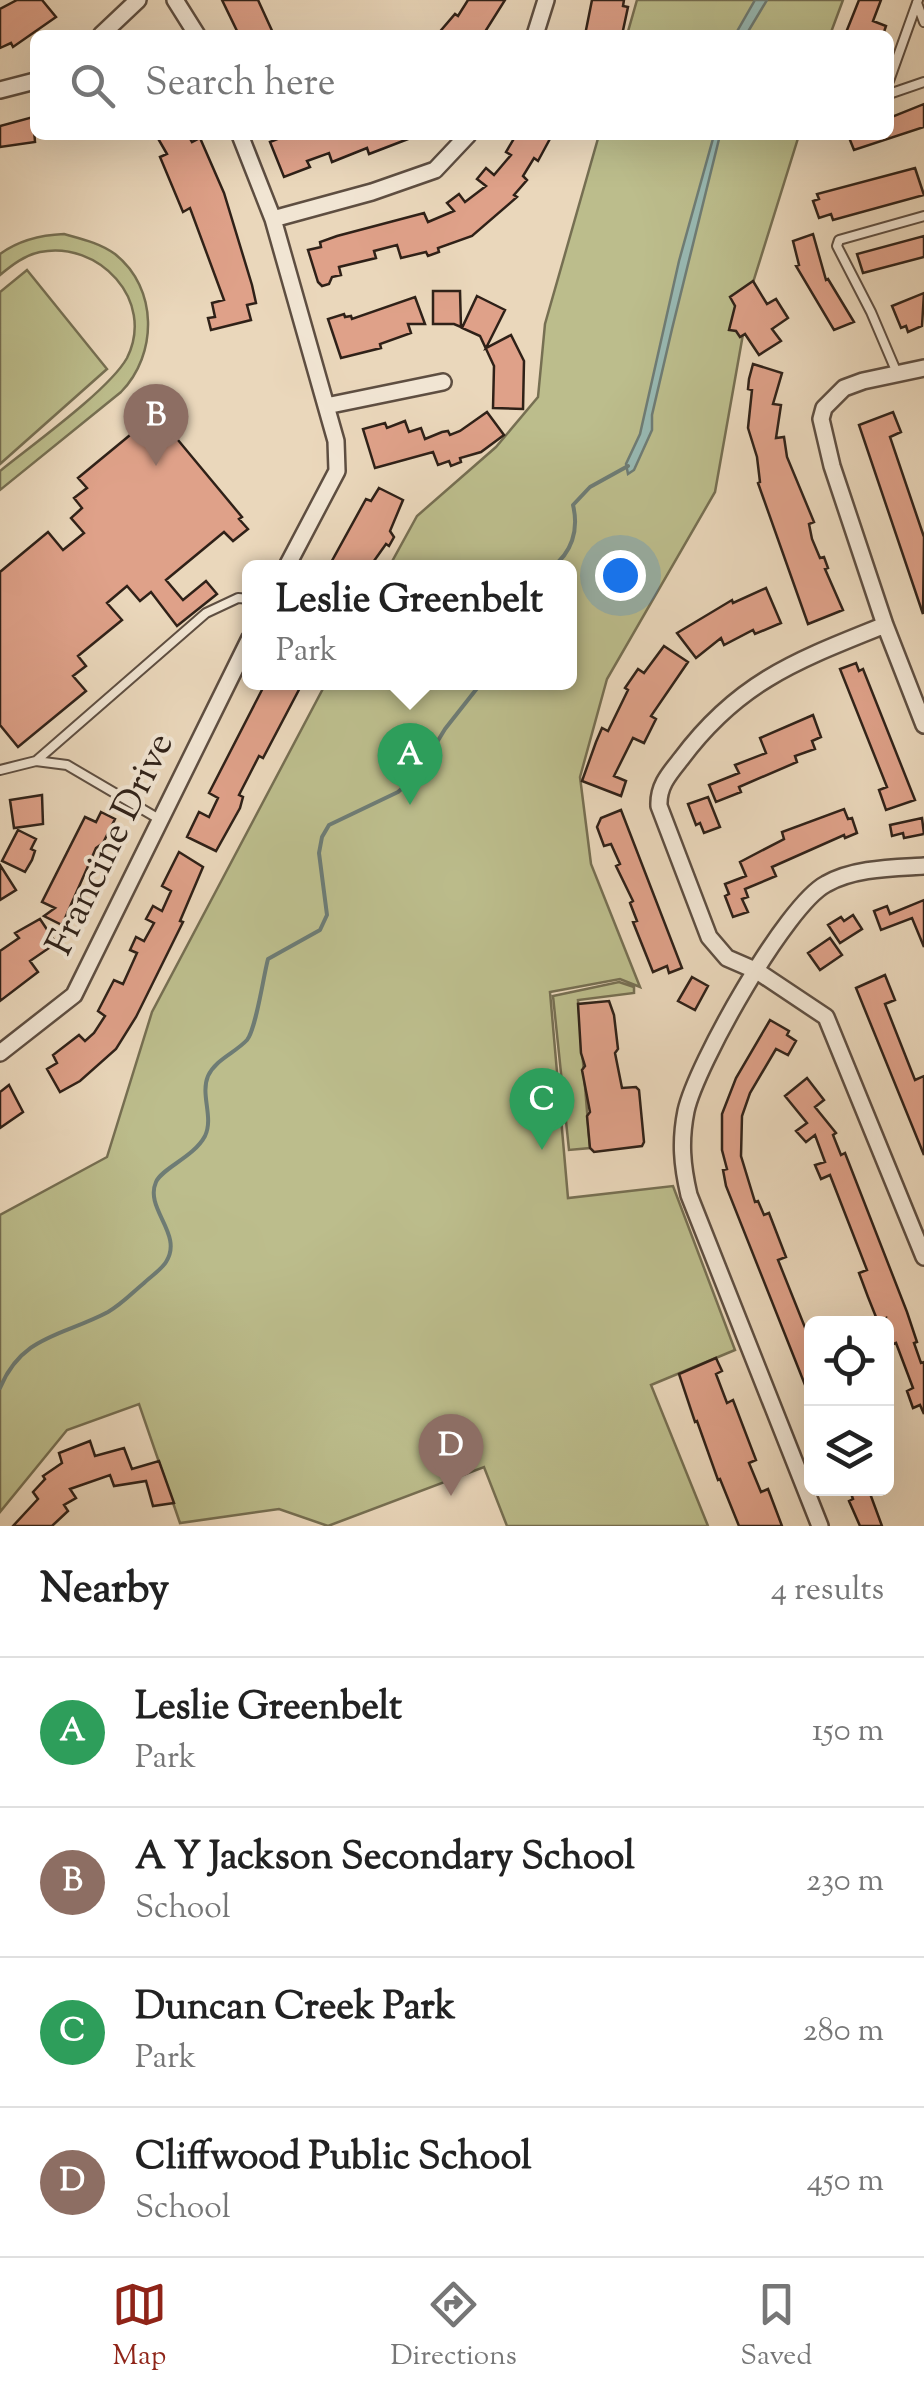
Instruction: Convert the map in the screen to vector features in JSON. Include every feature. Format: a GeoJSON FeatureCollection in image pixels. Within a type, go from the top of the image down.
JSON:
{"type":"FeatureCollection","features":[{"type":"Feature","properties":{"kind":"street"},"geometry":{"type":"LineString","coordinates":[[106,30],[138,0]]}},
{"type":"Feature","properties":{"kind":"street"},"geometry":{"type":"LineString","coordinates":[[175,0],[195,30]]}},
{"type":"Feature","properties":{"kind":"street"},"geometry":{"type":"LineString","coordinates":[[536,30],[546,0]]}},
{"type":"Feature","properties":{"kind":"street"},"geometry":{"type":"LineString","coordinates":[[0,90],[30,82]]}},
{"type":"Feature","properties":{"kind":"street"},"geometry":{"type":"LineString","coordinates":[[242,140],[273,219],[336,441],[337,472],[290,560]]}},
{"type":"Feature","properties":{"kind":"street"},"geometry":{"type":"LineString","coordinates":[[273,219],[435,170],[463,140]]}},
{"type":"Feature","properties":{"kind":"street"},"geometry":{"type":"LineString","coordinates":[[924,368],[844,388],[824,408],[821,420],[832,466],[885,626],[924,725]]}},
{"type":"Feature","properties":{"kind":"street"},"geometry":{"type":"LineString","coordinates":[[326,406],[442,382]]}},
{"type":"Feature","properties":{"kind":"street"},"geometry":{"type":"LineString","coordinates":[[885,626],[783,666],[753,685],[703,729],[658,794],[659,806],[709,938],[727,958],[757,971],[826,1017],[924,1258]]}},
{"type":"Feature","properties":{"kind":"street","name":"Francine Drive"},"geometry":{"type":"LineString","coordinates":[[0,1053],[74,995],[242,654]]}},
{"type":"Feature","properties":{"kind":"street"},"geometry":{"type":"LineString","coordinates":[[820,1526],[689,1195],[681,1162],[686,1108],[697,1076],[757,971],[806,899],[826,884],[869,871],[924,866]]}},
{"type":"Feature","properties":{"kind":"lane"},"geometry":{"type":"LineString","coordinates":[[917,2],[924,22]]}},
{"type":"Feature","properties":{"kind":"lane"},"geometry":{"type":"LineString","coordinates":[[894,66],[917,2]]}},
{"type":"Feature","properties":{"kind":"lane"},"geometry":{"type":"LineString","coordinates":[[894,92],[924,82]]}},
{"type":"Feature","properties":{"kind":"lane"},"geometry":{"type":"LineString","coordinates":[[898,375],[837,246],[839,240],[924,216]]}},
{"type":"Feature","properties":{"kind":"lane"},"geometry":{"type":"LineString","coordinates":[[36,761],[206,614],[242,598]]}},
{"type":"Feature","properties":{"kind":"lane"},"geometry":{"type":"LineString","coordinates":[[0,770],[36,761],[66,764],[161,820]]}},
{"type":"Feature","properties":{"kind":"green space"},"geometry":{"type":"Polygon","coordinates":[[[637,0],[843,0],[832,30],[628,30],[637,0]]]}},
{"type":"Feature","properties":{"kind":"green space"},"geometry":{"type":"Polygon","coordinates":[[[598,140],[797,140],[751,289],[715,492],[607,679],[580,777],[591,864],[640,987],[620,979],[550,992],[568,1198],[673,1186],[735,1350],[651,1385],[708,1526],[507,1526],[484,1467],[328,1526],[279,1509],[180,1523],[139,1404],[67,1430],[0,1512],[0,1215],[107,1157],[152,1012],[322,690],[577,690],[577,560],[393,560],[417,516],[496,447],[538,397],[545,324],[598,140]]]}},
{"type":"Feature","properties":{"kind":"green space"},"geometry":{"type":"Polygon","coordinates":[[[64,234],[103,247],[129,268],[146,303],[147,341],[133,377],[121,392],[0,490],[0,471],[104,386],[127,358],[134,336],[134,315],[128,296],[101,265],[82,255],[40,252],[0,275],[0,254],[7,249],[30,239],[64,234]]]}},
{"type":"Feature","properties":{"kind":"green space"},"geometry":{"type":"Polygon","coordinates":[[[27,270],[107,369],[0,464],[0,292],[27,270]]]}},
{"type":"Feature","properties":{"kind":"green space"},"geometry":{"type":"Polygon","coordinates":[[[619,982],[634,987],[634,993],[578,1000],[590,1148],[569,1150],[553,996],[619,982]]]}},
{"type":"Feature","properties":{"kind":"water"},"geometry":{"type":"Polygon","coordinates":[[[755,0],[767,0],[749,30],[738,30],[755,0]]]}},
{"type":"Feature","properties":{"kind":"water"},"geometry":{"type":"Polygon","coordinates":[[[713,140],[719,140],[652,415],[652,430],[634,470],[628,474],[626,464],[640,434],[679,261],[713,140]]]}},
{"type":"Feature","properties":{"kind":"building"},"geometry":{"type":"Polygon","coordinates":[[[17,0],[42,0],[56,17],[37,30],[30,30],[30,35],[13,47],[11,43],[0,48],[0,9],[17,0]]]}},
{"type":"Feature","properties":{"kind":"building"},"geometry":{"type":"Polygon","coordinates":[[[222,0],[258,0],[272,30],[237,30],[222,0]]]}},
{"type":"Feature","properties":{"kind":"building"},"geometry":{"type":"Polygon","coordinates":[[[468,0],[505,0],[486,30],[441,30],[455,14],[458,16],[468,0]]]}},
{"type":"Feature","properties":{"kind":"building"},"geometry":{"type":"Polygon","coordinates":[[[592,0],[624,0],[623,6],[628,7],[623,30],[586,30],[592,0]]]}},
{"type":"Feature","properties":{"kind":"building"},"geometry":{"type":"Polygon","coordinates":[[[859,0],[881,0],[873,21],[886,26],[885,30],[847,30],[859,0]]]}},
{"type":"Feature","properties":{"kind":"building"},"geometry":{"type":"Polygon","coordinates":[[[924,104],[924,127],[894,137],[894,116],[924,104]]]}},
{"type":"Feature","properties":{"kind":"building"},"geometry":{"type":"Polygon","coordinates":[[[30,118],[30,140],[35,142],[0,147],[0,126],[30,118]]]}},
{"type":"Feature","properties":{"kind":"building"},"geometry":{"type":"Polygon","coordinates":[[[159,140],[201,140],[224,193],[252,285],[256,303],[247,305],[251,320],[211,330],[208,318],[215,317],[212,303],[224,300],[190,208],[183,212],[160,157],[167,154],[159,140]]]}},
{"type":"Feature","properties":{"kind":"building"},"geometry":{"type":"Polygon","coordinates":[[[406,140],[369,154],[367,148],[332,162],[329,153],[307,161],[310,167],[284,177],[270,142],[406,140]]]}},
{"type":"Feature","properties":{"kind":"building"},"geometry":{"type":"Polygon","coordinates":[[[513,140],[549,140],[538,161],[534,158],[523,176],[527,180],[514,195],[517,197],[472,236],[438,248],[439,252],[428,256],[426,252],[401,258],[397,245],[374,251],[376,258],[339,267],[341,275],[332,277],[329,284],[322,286],[318,282],[308,250],[337,236],[424,213],[428,222],[454,211],[447,203],[459,194],[465,202],[486,186],[477,179],[486,168],[494,175],[511,155],[506,152],[513,140]]]}},
{"type":"Feature","properties":{"kind":"building"},"geometry":{"type":"Polygon","coordinates":[[[850,140],[884,140],[854,150],[850,140]]]}},
{"type":"Feature","properties":{"kind":"building"},"geometry":{"type":"Polygon","coordinates":[[[915,168],[924,195],[833,220],[831,214],[819,218],[813,201],[819,199],[817,194],[915,168]]]}},
{"type":"Feature","properties":{"kind":"building"},"geometry":{"type":"Polygon","coordinates":[[[813,234],[826,280],[854,322],[834,330],[796,266],[799,265],[793,241],[813,234]]]}},
{"type":"Feature","properties":{"kind":"building"},"geometry":{"type":"Polygon","coordinates":[[[924,236],[924,257],[863,273],[857,254],[924,236]]]}},
{"type":"Feature","properties":{"kind":"building"},"geometry":{"type":"Polygon","coordinates":[[[753,281],[767,304],[776,299],[788,318],[772,329],[781,341],[759,355],[745,334],[740,337],[729,330],[735,306],[730,297],[753,281]]]}},
{"type":"Feature","properties":{"kind":"building"},"geometry":{"type":"Polygon","coordinates":[[[433,291],[460,291],[461,327],[433,324],[433,291]]]}},
{"type":"Feature","properties":{"kind":"building"},"geometry":{"type":"Polygon","coordinates":[[[924,293],[922,326],[908,332],[906,326],[901,328],[892,306],[924,293]]]}},
{"type":"Feature","properties":{"kind":"building"},"geometry":{"type":"Polygon","coordinates":[[[477,296],[505,310],[486,348],[511,335],[524,361],[523,409],[493,408],[494,366],[480,336],[462,328],[477,296]]]}},
{"type":"Feature","properties":{"kind":"building"},"geometry":{"type":"Polygon","coordinates":[[[415,297],[425,324],[408,324],[411,333],[380,344],[381,348],[341,358],[328,319],[344,314],[352,319],[415,297]]]}},
{"type":"Feature","properties":{"kind":"building"},"geometry":{"type":"Polygon","coordinates":[[[753,364],[782,373],[773,404],[781,405],[776,438],[784,437],[787,457],[814,522],[809,524],[812,539],[820,558],[824,557],[828,568],[825,569],[843,610],[808,624],[758,483],[757,457],[748,428],[752,390],[748,389],[753,364]]]}},
{"type":"Feature","properties":{"kind":"building"},"geometry":{"type":"Polygon","coordinates":[[[487,412],[504,435],[481,452],[460,458],[461,462],[438,465],[433,452],[375,468],[363,429],[385,423],[387,428],[405,421],[409,432],[421,428],[425,439],[442,432],[448,431],[450,435],[460,431],[487,412]]]}},
{"type":"Feature","properties":{"kind":"building"},"geometry":{"type":"Polygon","coordinates":[[[893,412],[901,432],[890,437],[924,537],[923,614],[859,425],[893,412]]]}},
{"type":"Feature","properties":{"kind":"building"},"geometry":{"type":"Polygon","coordinates":[[[141,426],[150,436],[162,426],[173,434],[248,529],[233,541],[224,532],[166,580],[183,600],[206,581],[217,594],[177,626],[151,592],[140,601],[127,586],[107,603],[122,620],[78,656],[86,666],[73,676],[86,691],[18,747],[0,725],[0,572],[48,532],[63,550],[84,533],[71,518],[82,508],[74,498],[87,488],[78,478],[141,426]]]}},
{"type":"Feature","properties":{"kind":"building"},"geometry":{"type":"Polygon","coordinates":[[[379,488],[403,500],[390,531],[394,537],[389,546],[386,544],[375,560],[332,560],[366,499],[371,501],[379,488]]]}},
{"type":"Feature","properties":{"kind":"building"},"geometry":{"type":"Polygon","coordinates":[[[766,588],[781,623],[755,634],[753,630],[724,645],[721,638],[696,658],[677,633],[732,600],[733,603],[766,588]]]}},
{"type":"Feature","properties":{"kind":"building"},"geometry":{"type":"Polygon","coordinates":[[[664,646],[688,662],[651,716],[656,719],[644,743],[633,738],[614,776],[626,781],[621,796],[582,781],[602,728],[608,731],[628,690],[625,688],[638,669],[644,673],[664,646]]]}},
{"type":"Feature","properties":{"kind":"building"},"geometry":{"type":"Polygon","coordinates":[[[856,663],[859,671],[863,669],[915,800],[886,810],[879,790],[887,787],[840,669],[856,663]]]}},
{"type":"Feature","properties":{"kind":"building"},"geometry":{"type":"Polygon","coordinates":[[[262,690],[299,690],[263,758],[259,756],[239,795],[243,797],[240,808],[216,851],[187,837],[199,812],[209,817],[218,798],[209,793],[262,690]]]}},
{"type":"Feature","properties":{"kind":"building"},"geometry":{"type":"Polygon","coordinates":[[[813,715],[821,737],[812,741],[815,749],[795,756],[797,762],[739,787],[741,792],[716,802],[709,785],[739,773],[735,765],[766,753],[760,738],[813,715]]]}},
{"type":"Feature","properties":{"kind":"building"},"geometry":{"type":"Polygon","coordinates":[[[42,795],[43,824],[14,828],[10,800],[42,795]]]}},
{"type":"Feature","properties":{"kind":"building"},"geometry":{"type":"Polygon","coordinates":[[[708,797],[720,827],[704,833],[700,823],[696,825],[688,804],[708,797]]]}},
{"type":"Feature","properties":{"kind":"building"},"geometry":{"type":"Polygon","coordinates":[[[844,809],[857,833],[772,867],[776,876],[745,889],[748,897],[742,899],[748,912],[733,917],[725,884],[746,876],[740,862],[784,839],[782,832],[844,809]]]}},
{"type":"Feature","properties":{"kind":"building"},"geometry":{"type":"Polygon","coordinates":[[[621,810],[682,968],[669,973],[667,966],[653,972],[633,922],[637,921],[630,903],[633,901],[616,866],[620,864],[611,844],[604,846],[597,827],[601,818],[621,810]]]}},
{"type":"Feature","properties":{"kind":"building"},"geometry":{"type":"Polygon","coordinates":[[[101,812],[115,819],[103,843],[96,848],[62,925],[44,916],[55,908],[42,902],[85,817],[96,822],[101,812]]]}},
{"type":"Feature","properties":{"kind":"building"},"geometry":{"type":"Polygon","coordinates":[[[922,818],[924,834],[892,836],[890,825],[922,818]]]}},
{"type":"Feature","properties":{"kind":"building"},"geometry":{"type":"Polygon","coordinates":[[[18,830],[36,839],[25,872],[2,861],[18,830]]]}},
{"type":"Feature","properties":{"kind":"building"},"geometry":{"type":"Polygon","coordinates":[[[179,852],[203,867],[180,921],[183,922],[136,1017],[116,1049],[80,1081],[60,1092],[47,1069],[57,1063],[53,1055],[79,1035],[85,1041],[105,1016],[98,1011],[114,980],[123,984],[137,953],[130,950],[136,937],[144,941],[154,923],[146,919],[153,906],[162,911],[171,891],[162,886],[179,852]]]}},
{"type":"Feature","properties":{"kind":"building"},"geometry":{"type":"Polygon","coordinates":[[[0,865],[16,890],[0,900],[0,865]]]}},
{"type":"Feature","properties":{"kind":"building"},"geometry":{"type":"Polygon","coordinates":[[[924,900],[924,947],[912,918],[881,930],[874,911],[887,906],[890,914],[924,900]]]}},
{"type":"Feature","properties":{"kind":"building"},"geometry":{"type":"Polygon","coordinates":[[[853,915],[862,929],[840,943],[828,925],[853,915]]]}},
{"type":"Feature","properties":{"kind":"building"},"geometry":{"type":"Polygon","coordinates":[[[40,919],[54,940],[30,961],[38,972],[0,1001],[0,951],[19,938],[15,933],[40,919]]]}},
{"type":"Feature","properties":{"kind":"building"},"geometry":{"type":"Polygon","coordinates":[[[830,938],[842,955],[820,970],[808,953],[830,938]]]}},
{"type":"Feature","properties":{"kind":"building"},"geometry":{"type":"Polygon","coordinates":[[[885,975],[895,1000],[885,1004],[915,1080],[924,1076],[924,1155],[856,988],[885,975]]]}},
{"type":"Feature","properties":{"kind":"building"},"geometry":{"type":"Polygon","coordinates":[[[692,977],[708,986],[695,1010],[678,1001],[692,977]]]}},
{"type":"Feature","properties":{"kind":"building"},"geometry":{"type":"Polygon","coordinates":[[[609,1001],[622,1088],[639,1090],[644,1142],[642,1146],[594,1152],[590,1148],[578,1004],[609,1001]]]}},
{"type":"Feature","properties":{"kind":"building"},"geometry":{"type":"Polygon","coordinates":[[[770,1020],[789,1031],[787,1035],[796,1041],[788,1055],[776,1049],[750,1093],[742,1116],[741,1156],[755,1202],[758,1201],[764,1215],[769,1213],[786,1257],[778,1260],[804,1325],[804,1382],[726,1186],[722,1114],[736,1078],[770,1020]]]}},
{"type":"Feature","properties":{"kind":"building"},"geometry":{"type":"Polygon","coordinates":[[[807,1078],[824,1100],[815,1107],[836,1133],[833,1135],[841,1155],[845,1153],[907,1312],[921,1363],[924,1362],[924,1414],[920,1405],[913,1408],[907,1391],[913,1388],[894,1344],[894,1316],[876,1316],[859,1273],[867,1270],[830,1175],[821,1179],[815,1165],[825,1162],[815,1135],[806,1142],[796,1131],[807,1123],[785,1096],[807,1078]]]}},
{"type":"Feature","properties":{"kind":"building"},"geometry":{"type":"Polygon","coordinates":[[[9,1085],[23,1112],[0,1128],[0,1092],[9,1085]]]}},
{"type":"Feature","properties":{"kind":"building"},"geometry":{"type":"Polygon","coordinates":[[[716,1358],[722,1371],[716,1374],[727,1403],[733,1400],[756,1460],[749,1463],[761,1492],[768,1489],[782,1526],[739,1526],[695,1422],[679,1374],[716,1358]]]}},
{"type":"Feature","properties":{"kind":"building"},"geometry":{"type":"Polygon","coordinates":[[[90,1441],[95,1456],[124,1448],[132,1469],[159,1461],[174,1503],[153,1506],[146,1481],[114,1486],[110,1475],[70,1489],[76,1498],[64,1505],[68,1511],[52,1526],[13,1526],[38,1499],[33,1492],[45,1479],[43,1476],[62,1463],[59,1453],[90,1441]]]}},
{"type":"Feature","properties":{"kind":"building"},"geometry":{"type":"Polygon","coordinates":[[[852,1496],[871,1496],[882,1526],[860,1526],[849,1501],[852,1496]]]}},
{"type":"Feature","properties":{"kind":"waterway"},"geometry":{"type":"LineString","coordinates":[[559,560],[572,540],[573,505],[590,487],[628,466]]}},
{"type":"Feature","properties":{"kind":"waterway"},"geometry":{"type":"LineString","coordinates":[[0,1388],[9,1371],[32,1347],[113,1309],[166,1262],[170,1241],[155,1202],[156,1182],[205,1136],[208,1076],[247,1040],[268,959],[320,930],[327,915],[319,853],[322,837],[329,825],[398,792],[417,775],[445,729],[476,690]]}},
{"type":"Feature","properties":{"kind":"place","name":"A Y Jackson Secondary School"},"geometry":{"type":"Point","coordinates":[156,466]}},
{"type":"Feature","properties":{"kind":"place","name":"Leslie Greenbelt"},"geometry":{"type":"Point","coordinates":[410,805]}},
{"type":"Feature","properties":{"kind":"place","name":"Duncan Creek Park"},"geometry":{"type":"Point","coordinates":[542,1150]}},
{"type":"Feature","properties":{"kind":"place","name":"Cliffwood Public School"},"geometry":{"type":"Point","coordinates":[451,1496]}}]}
